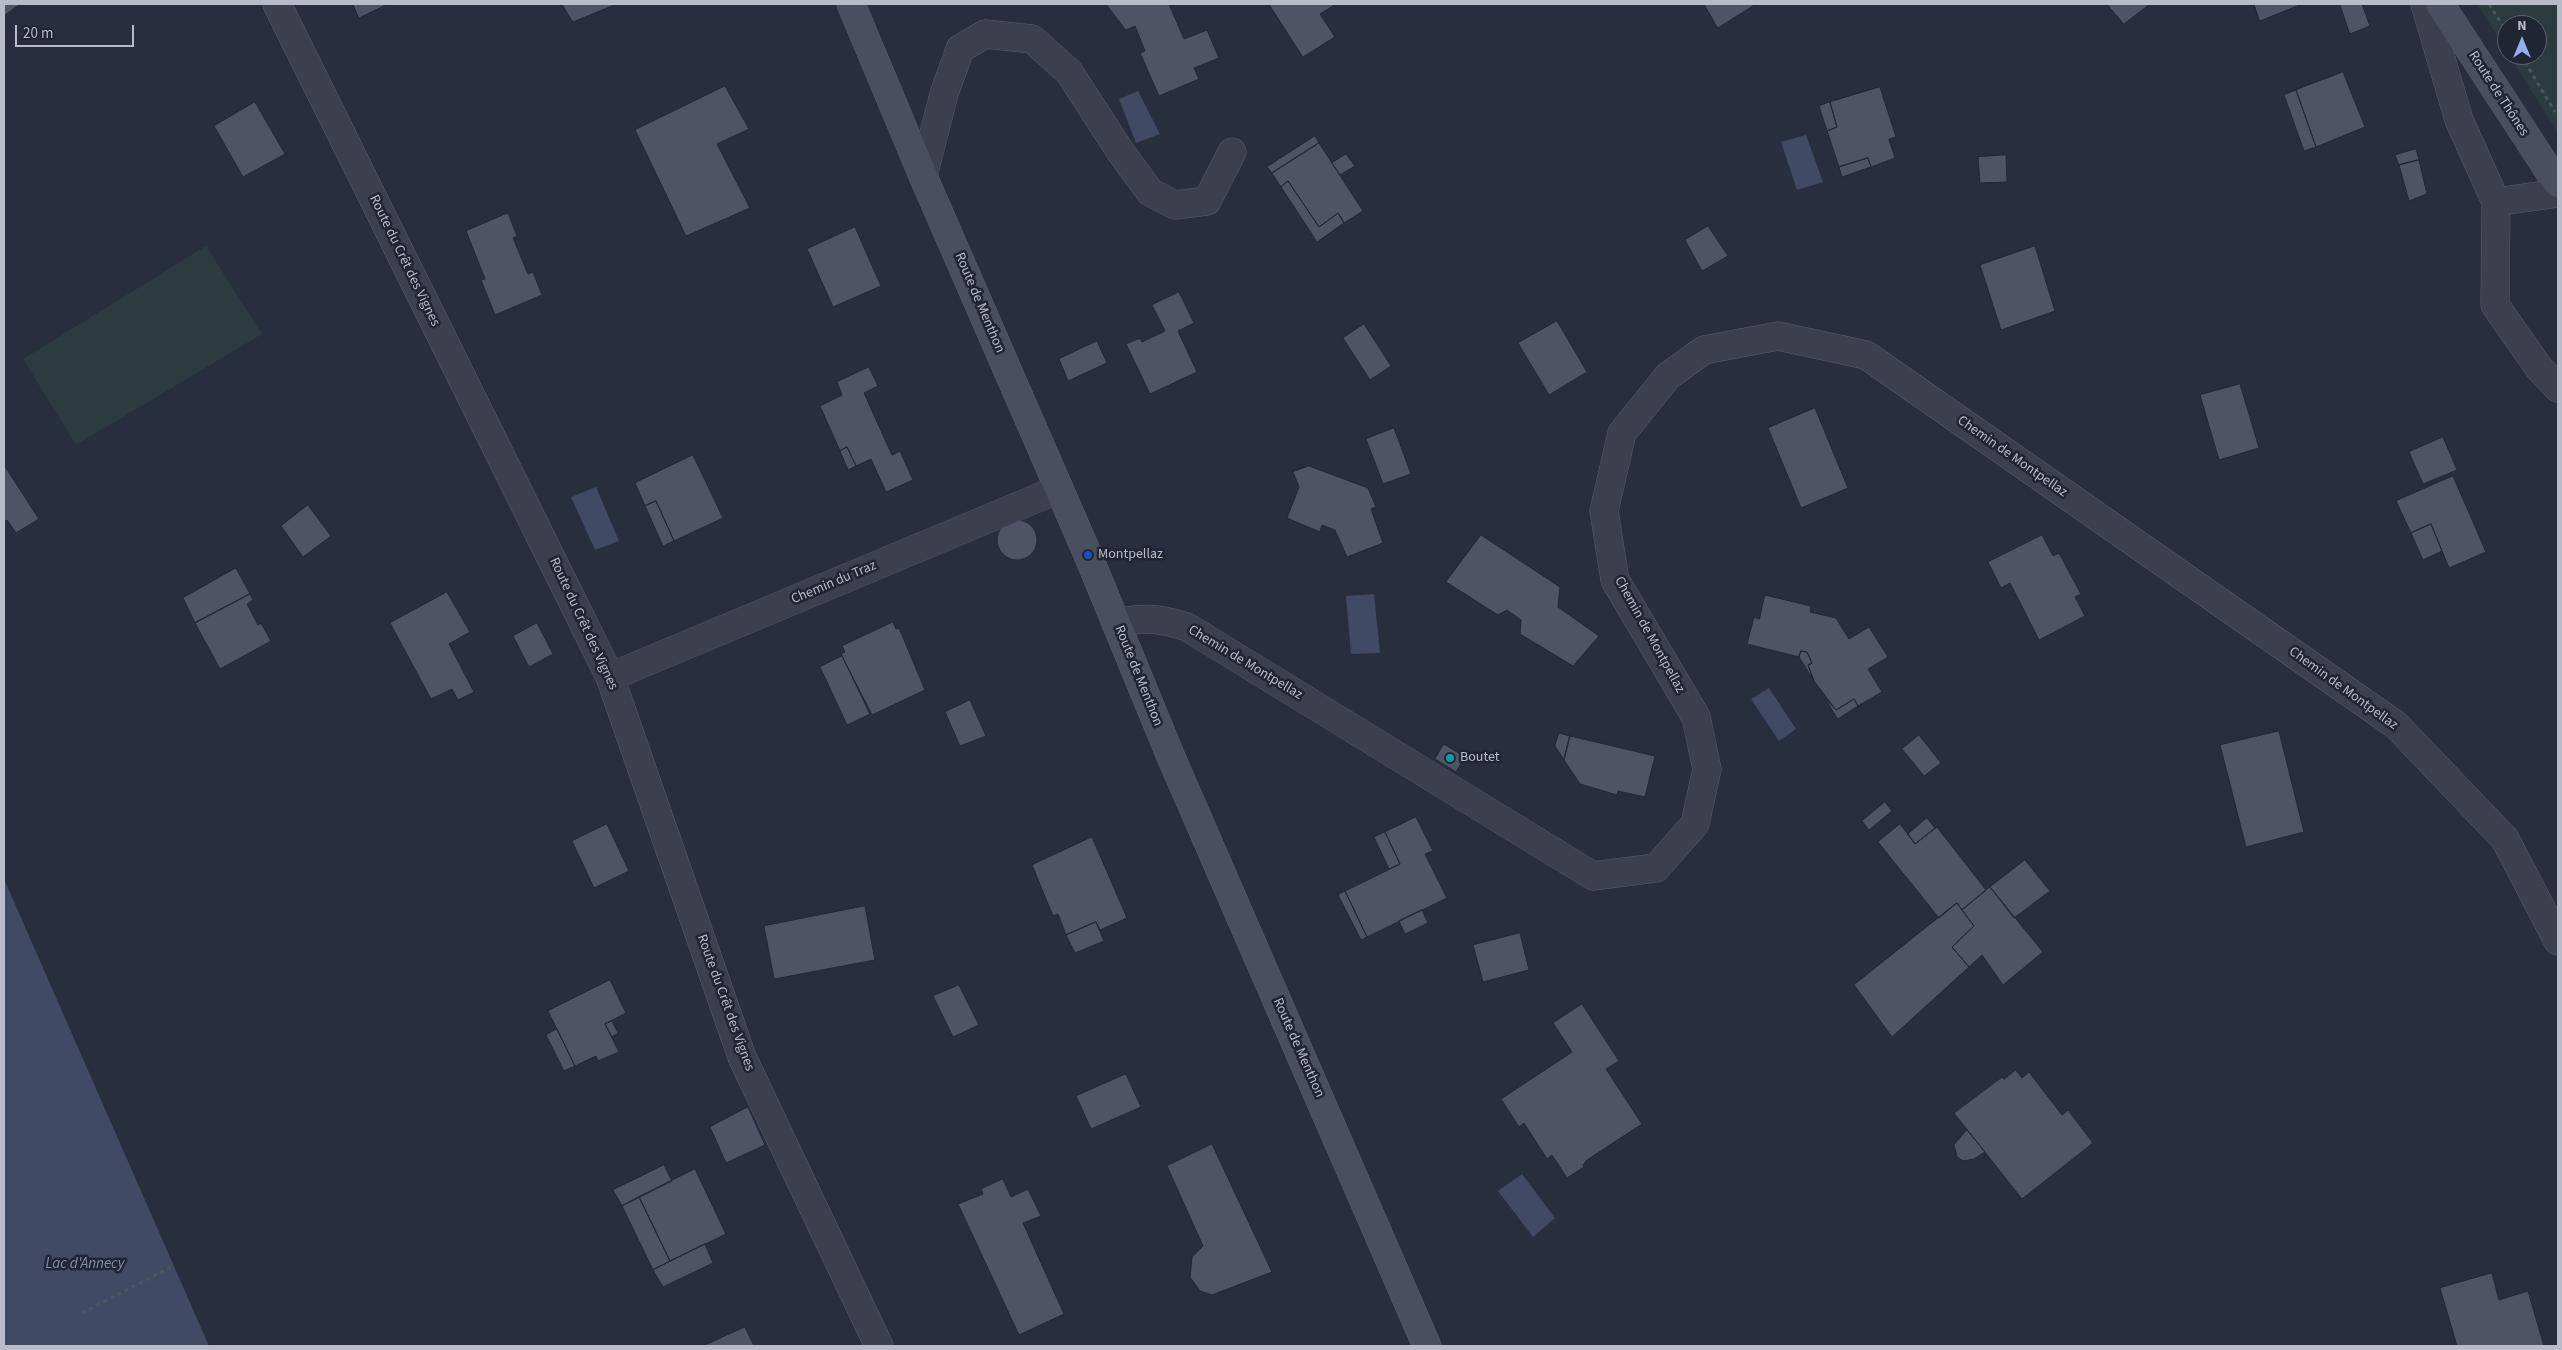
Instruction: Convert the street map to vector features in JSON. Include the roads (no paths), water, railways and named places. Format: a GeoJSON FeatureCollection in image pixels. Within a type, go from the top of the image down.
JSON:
{"type":"FeatureCollection","features":[{"type":"Feature","properties":{"kind":"main road","name":"Route de Menthon"},"geometry":{"type":"LineString","coordinates":[[851,4],[923,176],[1116,623],[1171,757],[1428,1346]]}},
{"type":"Feature","properties":{"kind":"main road","name":"Route de Thônes"},"geometry":{"type":"LineString","coordinates":[[2440,4],[2558,183]]}},
{"type":"Feature","properties":{"kind":"street","name":"Route du Crêt des Vignes"},"geometry":{"type":"LineString","coordinates":[[277,4],[610,677],[742,1057],[879,1346]]}},
{"type":"Feature","properties":{"kind":"street"},"geometry":{"type":"LineString","coordinates":[[2425,4],[2459,120],[2496,202],[2495,305],[2539,368],[2558,388]]}},
{"type":"Feature","properties":{"kind":"street"},"geometry":{"type":"LineString","coordinates":[[923,176],[944,94],[960,49],[985,34],[1032,39],[1069,72],[1120,151],[1150,192],[1175,205],[1207,201],[1232,152]]}},
{"type":"Feature","properties":{"kind":"street"},"geometry":{"type":"LineString","coordinates":[[2496,202],[2558,193]]}},
{"type":"Feature","properties":{"kind":"street","name":"Chemin de Montpellaz"},"geometry":{"type":"LineString","coordinates":[[1116,623],[1142,618],[1165,619],[1187,627],[1593,876],[1656,868],[1695,824],[1708,769],[1696,717],[1615,580],[1604,511],[1622,433],[1668,376],[1704,350],[1778,336],[1866,355],[2396,725],[2505,840],[2558,941]]}},
{"type":"Feature","properties":{"kind":"street","name":"Chemin du Traz"},"geometry":{"type":"LineString","coordinates":[[610,677],[1059,489]]}},
{"type":"Feature","properties":{"kind":"water"},"geometry":{"type":"Polygon","coordinates":[[[1138,91],[1160,134],[1136,143],[1119,99],[1138,91]]]}},
{"type":"Feature","properties":{"kind":"water"},"geometry":{"type":"Polygon","coordinates":[[[1806,135],[1823,182],[1797,190],[1781,142],[1806,135]]]}},
{"type":"Feature","properties":{"kind":"water"},"geometry":{"type":"Polygon","coordinates":[[[596,487],[619,541],[595,550],[571,497],[596,487]]]}},
{"type":"Feature","properties":{"kind":"water"},"geometry":{"type":"Polygon","coordinates":[[[1374,594],[1380,653],[1351,654],[1346,596],[1374,594]]]}},
{"type":"Feature","properties":{"kind":"water"},"geometry":{"type":"Polygon","coordinates":[[[1769,688],[1796,729],[1779,741],[1751,699],[1769,688]]]}},
{"type":"Feature","properties":{"kind":"water","name":"Lac d'Annecy"},"geometry":{"type":"Polygon","coordinates":[[[4,879],[209,1346],[4,1346],[4,879]]]}},
{"type":"Feature","properties":{"kind":"water"},"geometry":{"type":"Polygon","coordinates":[[[1522,1174],[1555,1218],[1533,1237],[1498,1191],[1522,1174]]]}},
{"type":"Feature","properties":{"kind":"place","name":"Montpellaz"},"geometry":{"type":"Point","coordinates":[1088,555]}},
{"type":"Feature","properties":{"kind":"place","name":"Boutet"},"geometry":{"type":"Point","coordinates":[1450,758]}}]}
